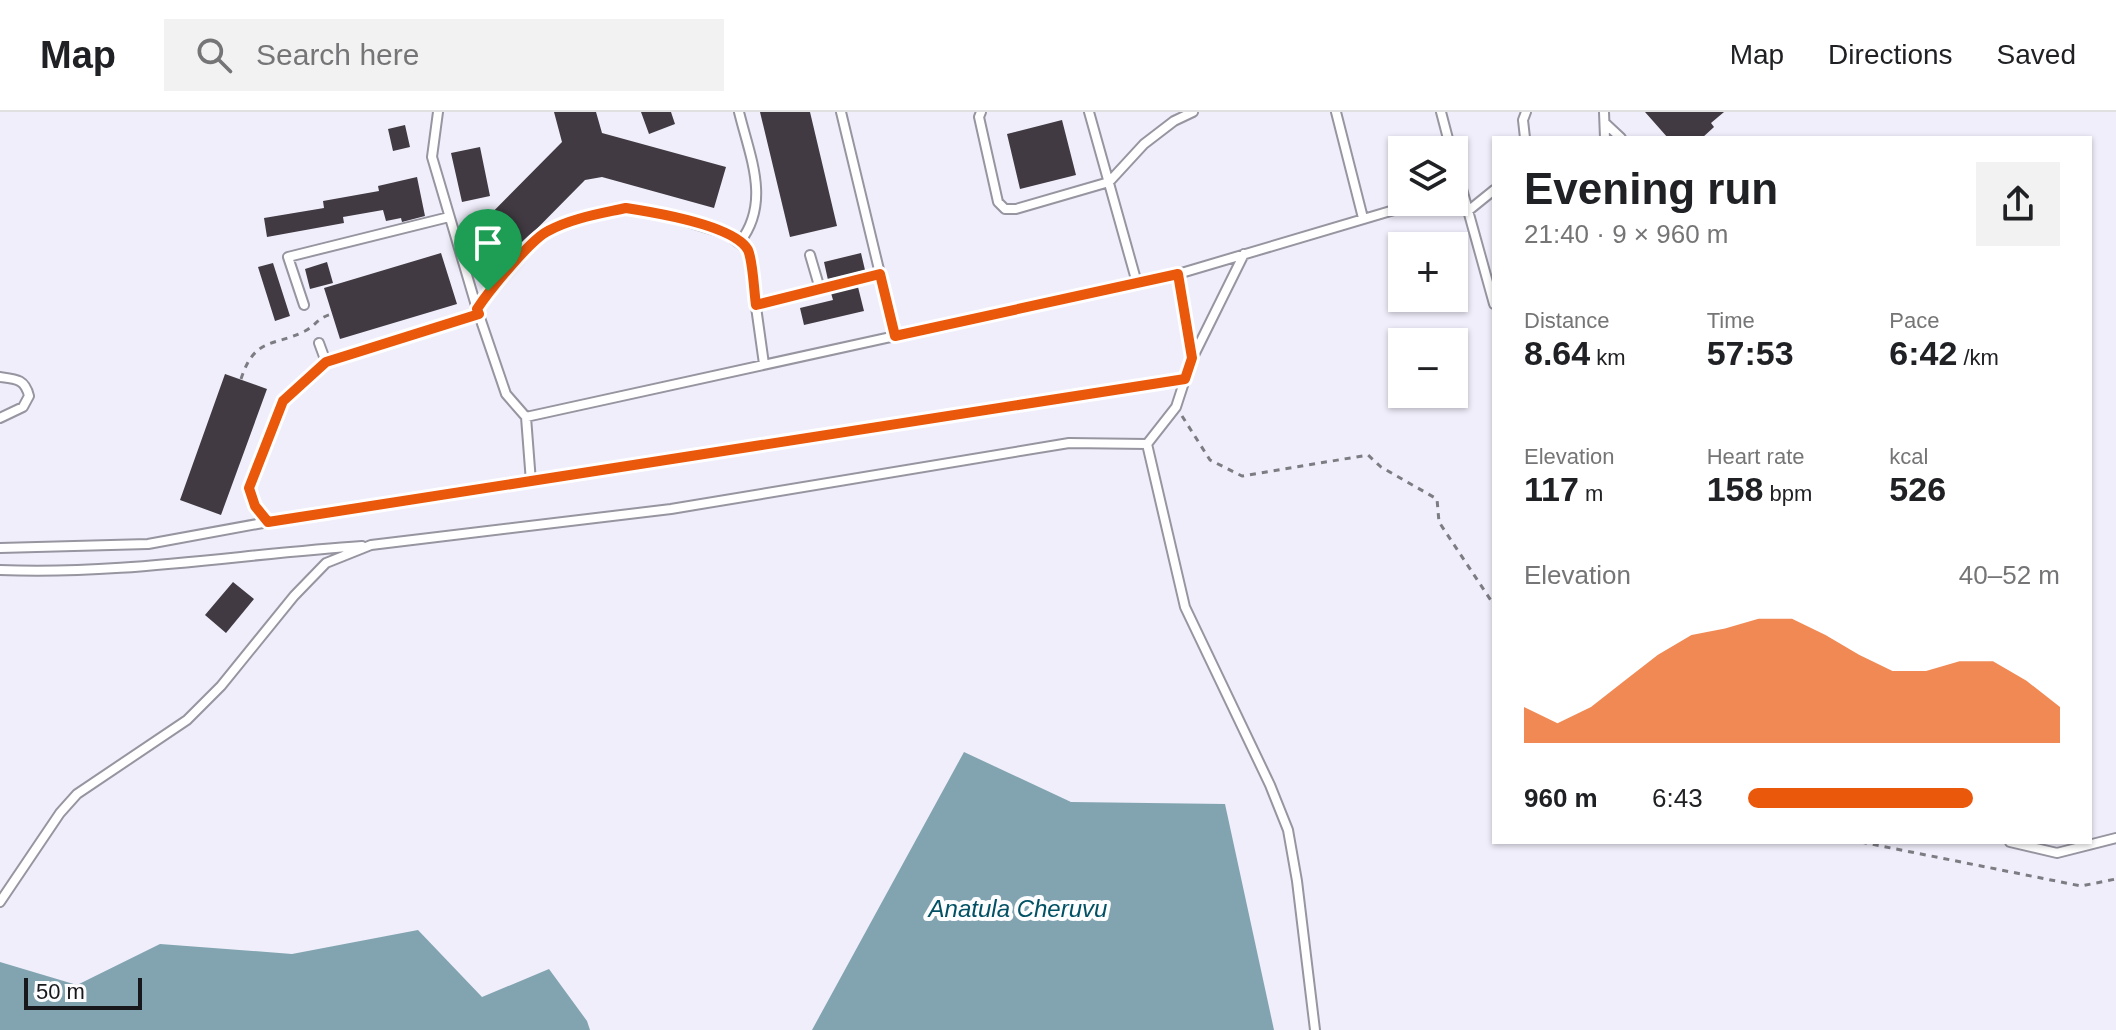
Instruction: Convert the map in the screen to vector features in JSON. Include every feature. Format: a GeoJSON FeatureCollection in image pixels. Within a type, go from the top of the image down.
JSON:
{"type":"FeatureCollection","features":[{"type":"Feature","properties":{"kind":"lane"},"geometry":{"type":"LineString","coordinates":[[438,112],[432,157],[506,394],[526,417],[531,482]]}},
{"type":"Feature","properties":{"kind":"lane"},"geometry":{"type":"LineString","coordinates":[[739,112],[758,186],[753,221],[740,242]]}},
{"type":"Feature","properties":{"kind":"lane"},"geometry":{"type":"LineString","coordinates":[[841,112],[895,336]]}},
{"type":"Feature","properties":{"kind":"lane"},"geometry":{"type":"LineString","coordinates":[[981,112],[979,117],[998,202],[1005,209],[1016,209],[1109,182],[1144,144],[1174,121],[1193,112]]}},
{"type":"Feature","properties":{"kind":"lane"},"geometry":{"type":"LineString","coordinates":[[1089,112],[1137,283]]}},
{"type":"Feature","properties":{"kind":"lane"},"geometry":{"type":"LineString","coordinates":[[1336,112],[1363,218]]}},
{"type":"Feature","properties":{"kind":"lane"},"geometry":{"type":"LineString","coordinates":[[1441,112],[1447,136]]}},
{"type":"Feature","properties":{"kind":"lane"},"geometry":{"type":"LineString","coordinates":[[1525,136],[1523,120],[1526,112]]}},
{"type":"Feature","properties":{"kind":"lane"},"geometry":{"type":"LineString","coordinates":[[1604,112],[1605,136]]}},
{"type":"Feature","properties":{"kind":"lane"},"geometry":{"type":"LineString","coordinates":[[1606,124],[1619,136]]}},
{"type":"Feature","properties":{"kind":"lane"},"geometry":{"type":"LineString","coordinates":[[1492,192],[1468,211],[1492,297]]}},
{"type":"Feature","properties":{"kind":"lane"},"geometry":{"type":"LineString","coordinates":[[268,522],[255,506],[249,488],[283,401],[326,362],[478,312],[488,291],[544,232],[582,217],[626,208],[727,234],[740,242],[748,250],[764,364]]}},
{"type":"Feature","properties":{"kind":"lane"},"geometry":{"type":"LineString","coordinates":[[526,417],[1178,274],[1388,211]]}},
{"type":"Feature","properties":{"kind":"lane"},"geometry":{"type":"LineString","coordinates":[[304,305],[288,257],[449,217]]}},
{"type":"Feature","properties":{"kind":"lane"},"geometry":{"type":"LineString","coordinates":[[1147,444],[1176,407],[1192,358],[1244,254]]}},
{"type":"Feature","properties":{"kind":"lane"},"geometry":{"type":"LineString","coordinates":[[810,255],[820,289]]}},
{"type":"Feature","properties":{"kind":"lane"},"geometry":{"type":"LineString","coordinates":[[756,305],[880,274]]}},
{"type":"Feature","properties":{"kind":"lane"},"geometry":{"type":"LineString","coordinates":[[1178,274],[1192,358]]}},
{"type":"Feature","properties":{"kind":"lane"},"geometry":{"type":"LineString","coordinates":[[319,343],[326,362]]}},
{"type":"Feature","properties":{"kind":"lane"},"geometry":{"type":"LineString","coordinates":[[0,377],[18,379],[26,386],[29,396],[23,407],[0,418]]}},
{"type":"Feature","properties":{"kind":"lane"},"geometry":{"type":"LineString","coordinates":[[0,548],[148,544],[268,522],[1185,379]]}},
{"type":"Feature","properties":{"kind":"lane"},"geometry":{"type":"LineString","coordinates":[[0,570],[137,567],[371,545],[671,509],[1069,443],[1147,444]]}},
{"type":"Feature","properties":{"kind":"lane"},"geometry":{"type":"LineString","coordinates":[[1147,444],[1185,607],[1270,785],[1288,830],[1315,1030]]}},
{"type":"Feature","properties":{"kind":"lane"},"geometry":{"type":"LineString","coordinates":[[0,902],[60,813],[77,794],[187,720],[221,686],[286,606],[326,563],[371,545]]}},
{"type":"Feature","properties":{"kind":"lane"},"geometry":{"type":"LineString","coordinates":[[2019,844],[2057,853],[2116,838]]}},
{"type":"Feature","properties":{"kind":"path"},"geometry":{"type":"LineString","coordinates":[[241,379],[253,356],[266,344],[308,330],[321,316],[332,314]]}},
{"type":"Feature","properties":{"kind":"path"},"geometry":{"type":"LineString","coordinates":[[1176,407],[1210,460],[1242,476],[1368,455],[1381,467],[1437,499],[1439,522],[1492,602]]}},
{"type":"Feature","properties":{"kind":"path"},"geometry":{"type":"LineString","coordinates":[[1871,844],[2081,886],[2116,879]]}},
{"type":"Feature","properties":{"kind":"water","name":"Anatula Cheruvu"},"geometry":{"type":"Polygon","coordinates":[[[964,752],[1071,802],[1225,804],[1274,1030],[812,1030],[964,752]]]}},
{"type":"Feature","properties":{"kind":"water"},"geometry":{"type":"Polygon","coordinates":[[[418,930],[482,997],[549,969],[587,1021],[590,1030],[0,1030],[0,962],[77,985],[160,944],[292,954],[418,930]]]}},
{"type":"Feature","properties":{"kind":"building"},"geometry":{"type":"Polygon","coordinates":[[[554,112],[596,112],[602,133],[726,167],[714,208],[602,177],[585,180],[502,264],[471,234],[562,142],[554,112]]]}},
{"type":"Feature","properties":{"kind":"building"},"geometry":{"type":"Polygon","coordinates":[[[641,112],[671,112],[675,124],[649,134],[641,112]]]}},
{"type":"Feature","properties":{"kind":"building"},"geometry":{"type":"Polygon","coordinates":[[[760,112],[810,112],[837,226],[790,237],[760,112]]]}},
{"type":"Feature","properties":{"kind":"building"},"geometry":{"type":"Polygon","coordinates":[[[1645,112],[1724,112],[1711,123],[1714,127],[1704,136],[1666,136],[1645,112]]]}},
{"type":"Feature","properties":{"kind":"building"},"geometry":{"type":"Polygon","coordinates":[[[1062,120],[1076,175],[1020,189],[1007,134],[1062,120]]]}},
{"type":"Feature","properties":{"kind":"building"},"geometry":{"type":"Polygon","coordinates":[[[405,125],[410,147],[393,151],[388,129],[405,125]]]}},
{"type":"Feature","properties":{"kind":"building"},"geometry":{"type":"Polygon","coordinates":[[[480,147],[490,196],[462,202],[451,153],[480,147]]]}},
{"type":"Feature","properties":{"kind":"building"},"geometry":{"type":"Polygon","coordinates":[[[417,177],[425,216],[402,222],[401,218],[386,221],[383,210],[343,217],[344,223],[267,237],[264,218],[324,208],[323,201],[379,191],[378,186],[417,177]]]}},
{"type":"Feature","properties":{"kind":"building"},"geometry":{"type":"Polygon","coordinates":[[[441,253],[457,304],[340,339],[324,288],[441,253]]]}},
{"type":"Feature","properties":{"kind":"building"},"geometry":{"type":"Polygon","coordinates":[[[861,253],[865,270],[828,280],[824,262],[861,253]]]}},
{"type":"Feature","properties":{"kind":"building"},"geometry":{"type":"Polygon","coordinates":[[[327,262],[333,283],[310,289],[305,269],[327,262]]]}},
{"type":"Feature","properties":{"kind":"building"},"geometry":{"type":"Polygon","coordinates":[[[273,263],[290,316],[275,321],[258,267],[273,263]]]}},
{"type":"Feature","properties":{"kind":"building"},"geometry":{"type":"Polygon","coordinates":[[[858,287],[864,311],[804,325],[800,308],[833,300],[831,293],[858,287]]]}},
{"type":"Feature","properties":{"kind":"building"},"geometry":{"type":"Polygon","coordinates":[[[225,374],[267,389],[221,515],[180,500],[225,374]]]}},
{"type":"Feature","properties":{"kind":"building"},"geometry":{"type":"Polygon","coordinates":[[[233,582],[254,599],[226,633],[205,615],[233,582]]]}},
{"type":"Feature","properties":{"kind":"route"},"geometry":{"type":"LineString","coordinates":[[626,208],[659,213],[727,234],[740,242],[748,250],[756,305],[880,274],[895,336],[1178,274],[1192,358],[1185,379],[268,522],[255,506],[249,488],[283,401],[326,362],[479,314],[477,309],[488,291],[544,232],[582,217],[626,208]]}}]}
